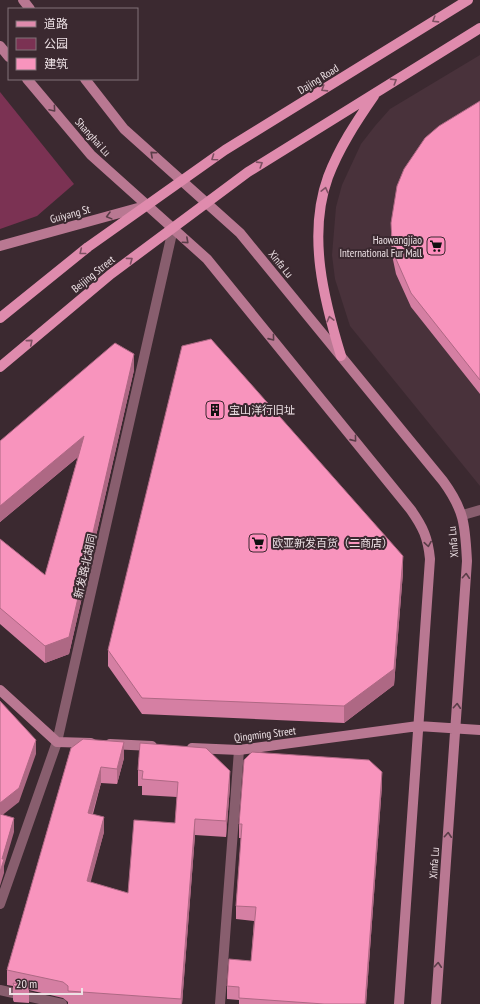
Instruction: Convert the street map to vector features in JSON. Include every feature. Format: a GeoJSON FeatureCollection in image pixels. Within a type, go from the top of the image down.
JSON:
{"type":"FeatureCollection","features":[{"type":"Feature","properties":{"kind":"main road"},"geometry":{"type":"LineString","coordinates":[[23,0],[29,8]]}},
{"type":"Feature","properties":{"kind":"main road","name":"Dajing Road"},"geometry":{"type":"LineString","coordinates":[[182,181],[225,150],[468,0]]}},
{"type":"Feature","properties":{"kind":"main road"},"geometry":{"type":"LineString","coordinates":[[206,204],[248,172],[480,28]]}},
{"type":"Feature","properties":{"kind":"main road"},"geometry":{"type":"LineString","coordinates":[[0,46],[8,56]]}},
{"type":"Feature","properties":{"kind":"main road","name":"Shanghai Lu"},"geometry":{"type":"LineString","coordinates":[[28,80],[91,155],[147,206]]}},
{"type":"Feature","properties":{"kind":"main road"},"geometry":{"type":"LineString","coordinates":[[0,318],[88,247],[182,181],[124,129],[86,80]]}},
{"type":"Feature","properties":{"kind":"main road"},"geometry":{"type":"LineString","coordinates":[[341,356],[330,318],[322,281],[319,254],[319,230],[322,204],[328,178],[338,155],[355,124],[377,92]]}},
{"type":"Feature","properties":{"kind":"main road","name":"Xinfa Lu"},"geometry":{"type":"LineString","coordinates":[[182,181],[240,233],[443,481],[454,497],[463,515],[467,561],[436,1004]]}},
{"type":"Feature","properties":{"kind":"main road","name":"Beijing Street"},"geometry":{"type":"LineString","coordinates":[[0,367],[112,274],[206,204]]}},
{"type":"Feature","properties":{"kind":"main road"},"geometry":{"type":"LineString","coordinates":[[147,206],[207,259],[420,523],[428,540],[430,559],[399,1004]]}},
{"type":"Feature","properties":{"kind":"main road","name":"Guiyang St"},"geometry":{"type":"LineString","coordinates":[[0,246],[147,206]]}},
{"type":"Feature","properties":{"kind":"main road"},"geometry":{"type":"LineString","coordinates":[[0,690],[57,742],[160,746]]}},
{"type":"Feature","properties":{"kind":"main road","name":"Qingming Street"},"geometry":{"type":"LineString","coordinates":[[184,748],[239,750],[418,726],[480,730]]}},
{"type":"Feature","properties":{"kind":"street","name":"新发路北胡同"},"geometry":{"type":"LineString","coordinates":[[0,904],[57,742],[173,229]]}},
{"type":"Feature","properties":{"kind":"street"},"geometry":{"type":"LineString","coordinates":[[463,515],[480,510]]}},
{"type":"Feature","properties":{"kind":"street"},"geometry":{"type":"LineString","coordinates":[[220,1004],[239,750]]}},
{"type":"Feature","properties":{"kind":"street"},"geometry":{"type":"LineString","coordinates":[[0,990],[62,1004]]}},
{"type":"Feature","properties":{"kind":"shaded area"},"geometry":{"type":"Polygon","coordinates":[[[480,55],[480,486],[350,326],[335,279],[332,255],[336,207],[342,185],[361,144],[390,109],[480,55]]]}},
{"type":"Feature","properties":{"kind":"green space"},"geometry":{"type":"Polygon","coordinates":[[[0,92],[74,184],[37,216],[0,229],[0,92]]]}},
{"type":"Feature","properties":{"kind":"building","name":"Haowangjiao International Fur Mall"},"geometry":{"type":"Polygon","coordinates":[[[480,101],[480,380],[411,293],[396,259],[392,241],[391,223],[397,186],[404,169],[425,138],[439,126],[480,101]]]}},
{"type":"Feature","properties":{"kind":"building","name":"欧亚新发百货（二商店）"},"geometry":{"type":"Polygon","coordinates":[[[211,339],[403,556],[394,669],[344,706],[142,698],[108,650],[182,346],[211,339]]]}},
{"type":"Feature","properties":{"kind":"building"},"geometry":{"type":"Polygon","coordinates":[[[115,343],[134,354],[69,637],[45,646],[0,608],[0,539],[45,575],[84,436],[0,506],[0,441],[115,343]]]}},
{"type":"Feature","properties":{"kind":"building"},"geometry":{"type":"Polygon","coordinates":[[[0,701],[36,740],[19,788],[0,803],[0,701]]]}},
{"type":"Feature","properties":{"kind":"building"},"geometry":{"type":"Polygon","coordinates":[[[83,739],[124,742],[117,769],[101,767],[88,813],[104,817],[87,881],[128,893],[134,820],[175,823],[178,782],[142,779],[143,771],[138,770],[140,743],[206,748],[230,771],[226,821],[195,819],[181,999],[68,991],[68,986],[63,982],[7,970],[71,748],[83,739]]]}},
{"type":"Feature","properties":{"kind":"building"},"geometry":{"type":"Polygon","coordinates":[[[252,752],[369,760],[382,772],[365,1004],[324,1004],[239,998],[239,987],[227,986],[229,959],[251,961],[256,907],[236,906],[242,824],[239,824],[244,760],[252,752]]]}},
{"type":"Feature","properties":{"kind":"building"},"geometry":{"type":"Polygon","coordinates":[[[0,814],[14,818],[2,859],[4,859],[0,872],[0,814]]]}},
{"type":"Feature","properties":{"kind":"building"},"geometry":{"type":"Polygon","coordinates":[[[13,983],[29,987],[14,986],[13,983]]]}},
{"type":"Feature","properties":{"kind":"place","name":"Haowangjiao International Fur Mall"},"geometry":{"type":"Point","coordinates":[436,246]}},
{"type":"Feature","properties":{"kind":"place","name":"宝山洋行旧址"},"geometry":{"type":"Point","coordinates":[215,410]}},
{"type":"Feature","properties":{"kind":"place","name":"欧亚新发百货（二商店）"},"geometry":{"type":"Point","coordinates":[258,543]}}]}
